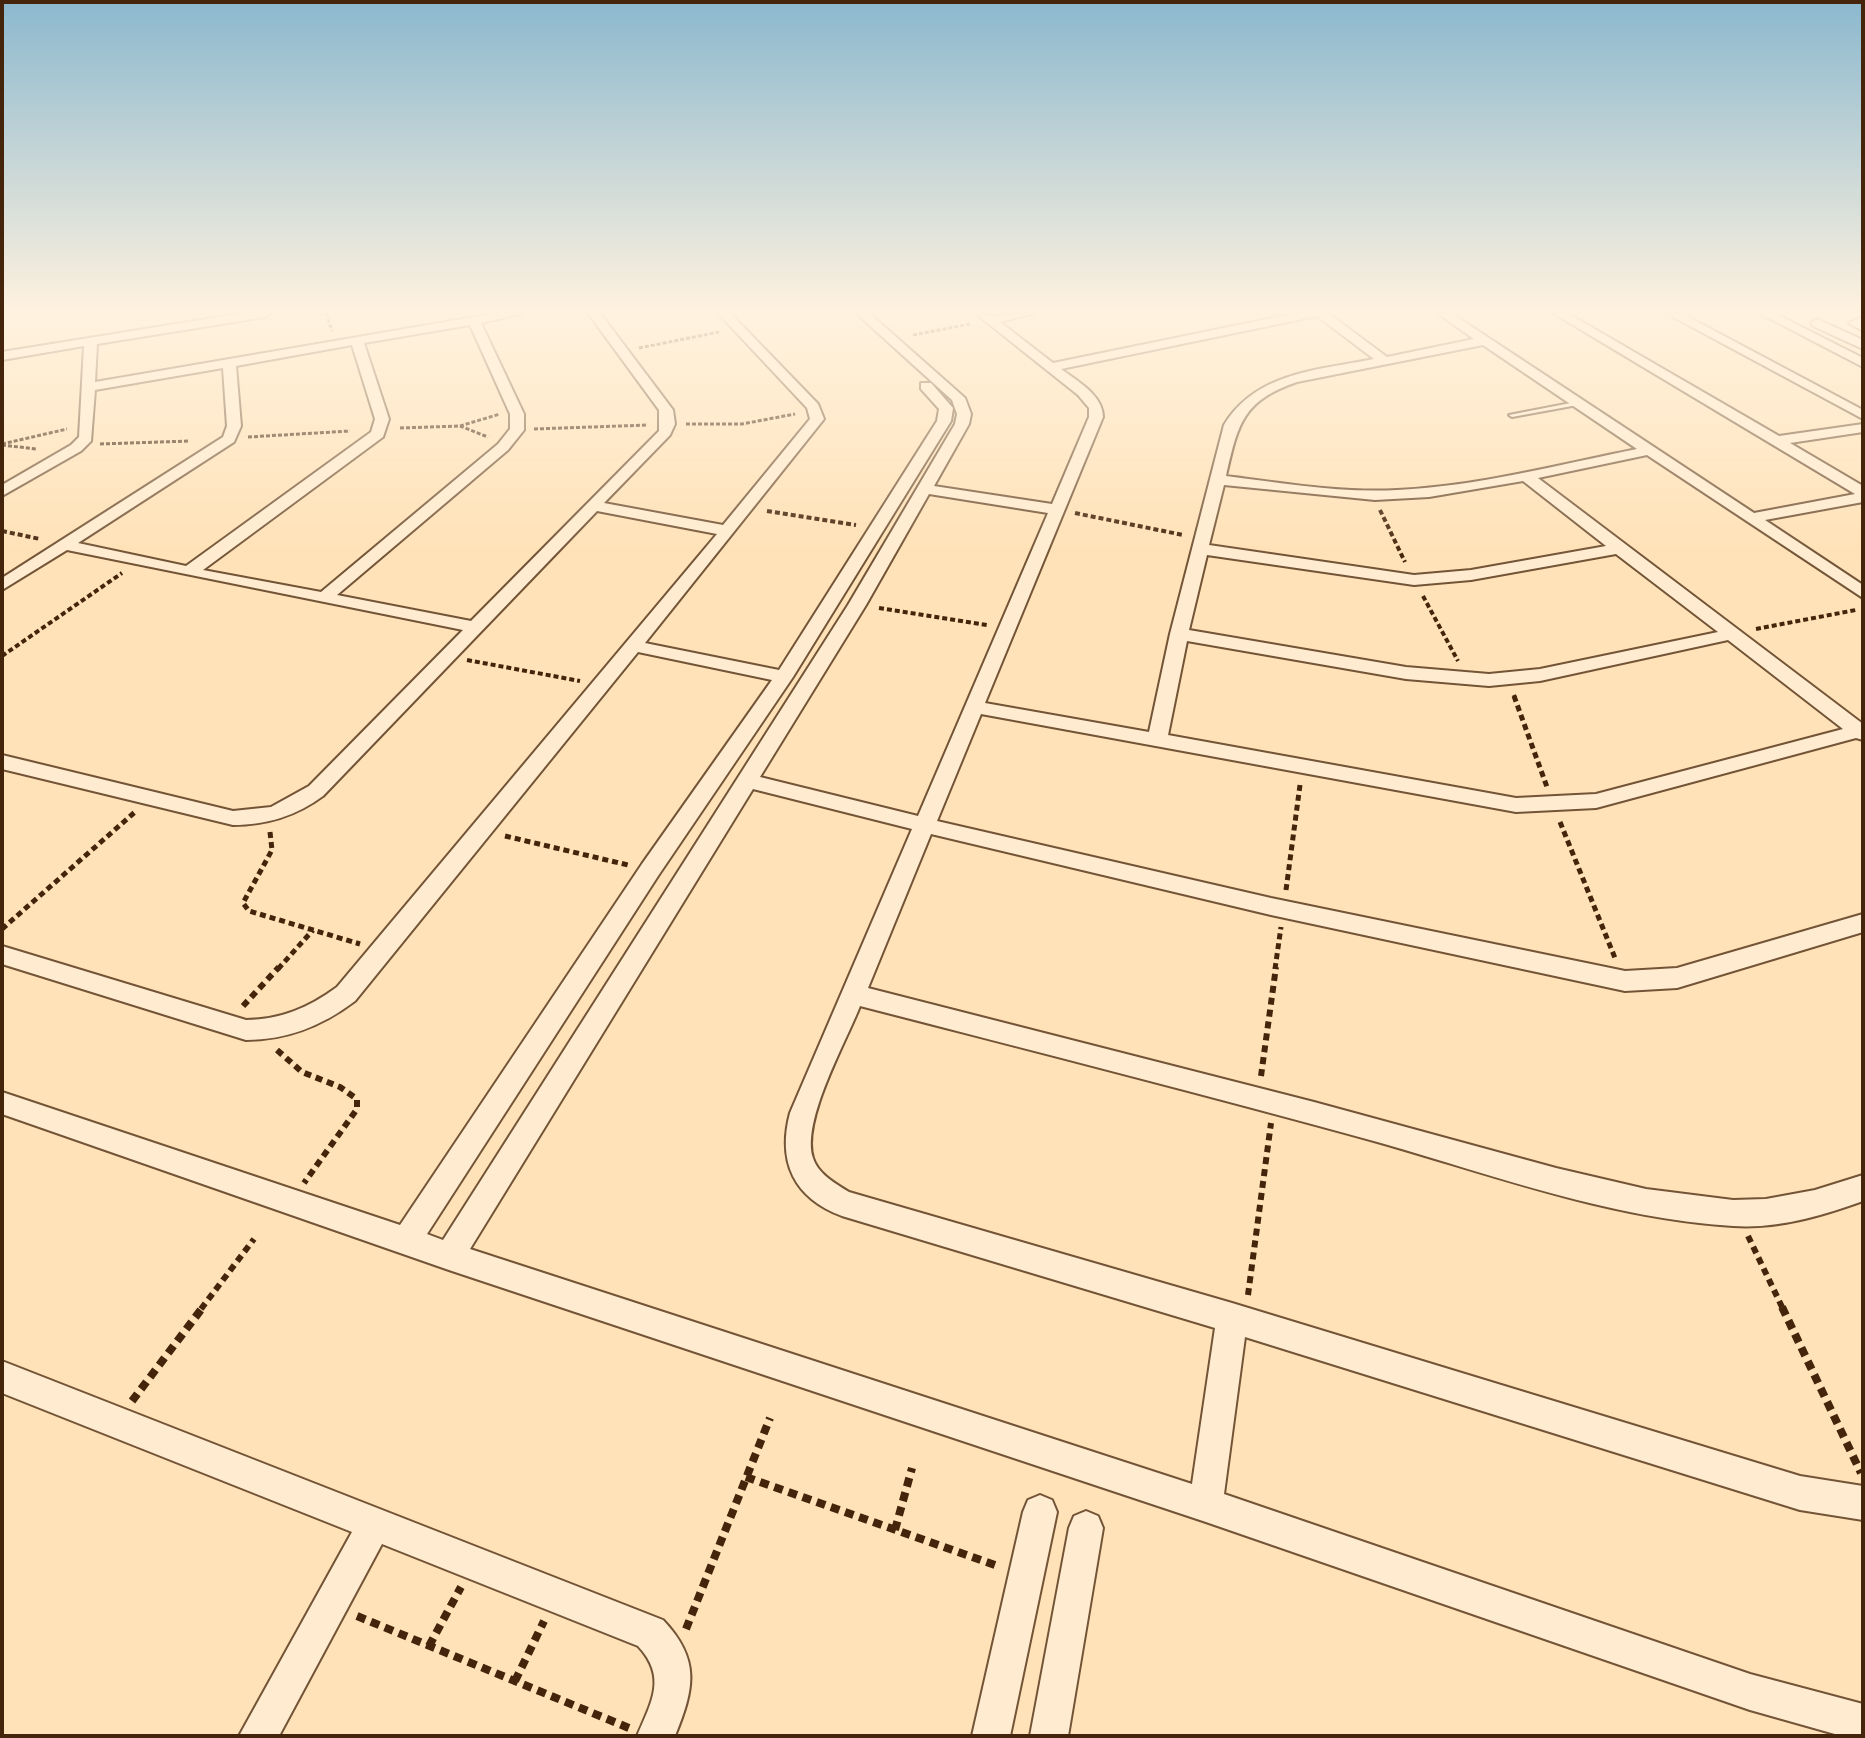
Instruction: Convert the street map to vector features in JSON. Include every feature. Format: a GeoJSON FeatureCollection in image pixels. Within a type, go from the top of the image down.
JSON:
{"type":"FeatureCollection","features":[{"type":"Feature","properties":{"kind":"street"},"geometry":{"type":"LineString","coordinates":[[2,491],[82,443],[88,425],[90,394]]}},
{"type":"Feature","properties":{"kind":"street"},"geometry":{"type":"LineString","coordinates":[[2,585],[229,439],[234,426],[231,394]]}},
{"type":"Feature","properties":{"kind":"street"},"geometry":{"type":"LineString","coordinates":[[189,572],[365,446],[381,428],[382,419],[374,394]]}},
{"type":"Feature","properties":{"kind":"street"},"geometry":{"type":"LineString","coordinates":[[324,598],[503,447],[517,430],[517,414],[508,394]]}},
{"type":"Feature","properties":{"kind":"street"},"geometry":{"type":"LineString","coordinates":[[2,762],[233,818],[255,819],[278,814],[299,804],[316,791],[658,440],[668,424],[666,410],[654,394]]}},
{"type":"Feature","properties":{"kind":"street"},"geometry":{"type":"LineString","coordinates":[[2,955],[246,1030],[269,1030],[297,1024],[324,1011],[346,994],[817,419],[813,407],[801,394]]}},
{"type":"Feature","properties":{"kind":"street"},"geometry":{"type":"LineString","coordinates":[[406,1241],[650,870],[784,677],[877,529],[944,421],[946,408],[935,394]]}},
{"type":"Feature","properties":{"kind":"street"},"geometry":{"type":"LineString","coordinates":[[449,1256],[857,605],[926,489],[962,424],[963,404],[952,394]]}},
{"type":"Feature","properties":{"kind":"street"},"geometry":{"type":"LineString","coordinates":[[1084,394],[1091,400],[1096,417],[797,1132],[797,1154],[805,1174],[821,1191],[842,1203],[1238,1320],[1800,1493],[1863,1503]]}},
{"type":"Feature","properties":{"kind":"street"},"geometry":{"type":"LineString","coordinates":[[1157,741],[1179,634],[1231,425],[1250,398],[1256,394]]}},
{"type":"Feature","properties":{"kind":"street"},"geometry":{"type":"LineString","coordinates":[[1567,394],[1863,593]]}},
{"type":"Feature","properties":{"kind":"street"},"geometry":{"type":"LineString","coordinates":[[1697,394],[1863,494]]}},
{"type":"Feature","properties":{"kind":"street"},"geometry":{"type":"LineString","coordinates":[[1824,394],[1863,415]]}},
{"type":"Feature","properties":{"kind":"street"},"geometry":{"type":"LineString","coordinates":[[1777,441],[1863,428]]}},
{"type":"Feature","properties":{"kind":"street"},"geometry":{"type":"LineString","coordinates":[[1219,480],[1339,493],[1397,495],[1652,450]]}},
{"type":"Feature","properties":{"kind":"street"},"geometry":{"type":"LineString","coordinates":[[1524,475],[1861,733]]}},
{"type":"Feature","properties":{"kind":"street"},"geometry":{"type":"LineString","coordinates":[[926,489],[1058,510]]}},
{"type":"Feature","properties":{"kind":"street"},"geometry":{"type":"LineString","coordinates":[[1752,518],[1863,494]]}},
{"type":"Feature","properties":{"kind":"street"},"geometry":{"type":"LineString","coordinates":[[594,506],[728,531]]}},
{"type":"Feature","properties":{"kind":"street"},"geometry":{"type":"LineString","coordinates":[[1202,544],[1414,580],[1444,580],[1620,548]]}},
{"type":"Feature","properties":{"kind":"street"},"geometry":{"type":"LineString","coordinates":[[66,545],[476,627]]}},
{"type":"Feature","properties":{"kind":"street"},"geometry":{"type":"LineString","coordinates":[[858,559],[883,562]]}},
{"type":"Feature","properties":{"kind":"street"},"geometry":{"type":"LineString","coordinates":[[1179,634],[1437,677],[1508,679],[1540,675],[1731,634]]}},
{"type":"Feature","properties":{"kind":"street"},"geometry":{"type":"LineString","coordinates":[[633,646],[784,677]]}},
{"type":"Feature","properties":{"kind":"street"},"geometry":{"type":"LineString","coordinates":[[975,707],[1476,801],[1553,805],[1608,798],[1861,733]]}},
{"type":"Feature","properties":{"kind":"street"},"geometry":{"type":"LineString","coordinates":[[746,780],[924,827],[1298,913],[1625,981],[1677,978],[1863,923]]}},
{"type":"Feature","properties":{"kind":"street"},"geometry":{"type":"LineString","coordinates":[[853,994],[1687,1210],[1737,1214],[1787,1211],[1863,1188]]}},
{"type":"Feature","properties":{"kind":"street"},"geometry":{"type":"LineString","coordinates":[[2,1103],[449,1256],[1206,1505],[1750,1692],[1863,1723]]}},
{"type":"Feature","properties":{"kind":"street"},"geometry":{"type":"LineString","coordinates":[[1206,1505],[1238,1320]]}},
{"type":"Feature","properties":{"kind":"street"},"geometry":{"type":"LineString","coordinates":[[2,1377],[650,1633],[663,1644],[672,1663],[672,1698],[645,1733]]}},
{"type":"Feature","properties":{"kind":"street"},"geometry":{"type":"LineString","coordinates":[[991,1736],[1040,1512]]}},
{"type":"Feature","properties":{"kind":"street"},"geometry":{"type":"LineString","coordinates":[[258,1736],[375,1524]]}},
{"type":"Feature","properties":{"kind":"street"},"geometry":{"type":"LineString","coordinates":[[1049,1736],[1086,1528]]}},
{"type":"Feature","properties":{"kind":"lane"},"geometry":{"type":"LineString","coordinates":[[1512,415],[1581,403]]}},
{"type":"Feature","properties":{"kind":"path"},"geometry":{"type":"LineString","coordinates":[[82,443],[147,444],[381,428],[460,426],[487,416],[517,414]]}},
{"type":"Feature","properties":{"kind":"path"},"geometry":{"type":"LineString","coordinates":[[2,444],[88,425]]}},
{"type":"Feature","properties":{"kind":"path"},"geometry":{"type":"LineString","coordinates":[[746,508],[877,529]]}},
{"type":"Feature","properties":{"kind":"path"},"geometry":{"type":"LineString","coordinates":[[1058,510],[1202,544]]}},
{"type":"Feature","properties":{"kind":"path"},"geometry":{"type":"LineString","coordinates":[[2,531],[66,545]]}},
{"type":"Feature","properties":{"kind":"path"},"geometry":{"type":"LineString","coordinates":[[2,656],[140,561]]}},
{"type":"Feature","properties":{"kind":"path"},"geometry":{"type":"LineString","coordinates":[[857,605],[1008,628]]}},
{"type":"Feature","properties":{"kind":"path"},"geometry":{"type":"LineString","coordinates":[[1731,634],[1863,609]]}},
{"type":"Feature","properties":{"kind":"path"},"geometry":{"type":"LineString","coordinates":[[447,657],[601,685]]}},
{"type":"Feature","properties":{"kind":"path"},"geometry":{"type":"LineString","coordinates":[[1508,679],[1553,805],[1625,981]]}},
{"type":"Feature","properties":{"kind":"path"},"geometry":{"type":"LineString","coordinates":[[2,929],[151,798]]}},
{"type":"Feature","properties":{"kind":"path"},"geometry":{"type":"LineString","coordinates":[[255,819],[267,827],[273,838],[272,853],[244,891],[243,903],[249,911],[381,951]]}},
{"type":"Feature","properties":{"kind":"path"},"geometry":{"type":"LineString","coordinates":[[481,830],[650,870]]}},
{"type":"Feature","properties":{"kind":"path"},"geometry":{"type":"LineString","coordinates":[[227,1024],[313,930]]}},
{"type":"Feature","properties":{"kind":"path"},"geometry":{"type":"LineString","coordinates":[[269,1030],[276,1048],[289,1064],[307,1075],[351,1091],[357,1099],[357,1109],[350,1120],[291,1200]]}},
{"type":"Feature","properties":{"kind":"path"},"geometry":{"type":"LineString","coordinates":[[1238,1320],[1274,1102]]}},
{"type":"Feature","properties":{"kind":"path"},"geometry":{"type":"LineString","coordinates":[[1737,1214],[1863,1477]]}},
{"type":"Feature","properties":{"kind":"path"},"geometry":{"type":"LineString","coordinates":[[116,1422],[254,1239]]}},
{"type":"Feature","properties":{"kind":"path"},"geometry":{"type":"LineString","coordinates":[[672,1663],[770,1418]]}},
{"type":"Feature","properties":{"kind":"path"},"geometry":{"type":"LineString","coordinates":[[895,1530],[912,1468]]}},
{"type":"Feature","properties":{"kind":"path"},"geometry":{"type":"LineString","coordinates":[[746,1477],[1026,1576]]}},
{"type":"Feature","properties":{"kind":"path"},"geometry":{"type":"LineString","coordinates":[[429,1646],[474,1563]]}},
{"type":"Feature","properties":{"kind":"path"},"geometry":{"type":"LineString","coordinates":[[515,1681],[556,1596]]}},
{"type":"Feature","properties":{"kind":"path"},"geometry":{"type":"LineString","coordinates":[[330,1605],[645,1733]]}}]}
